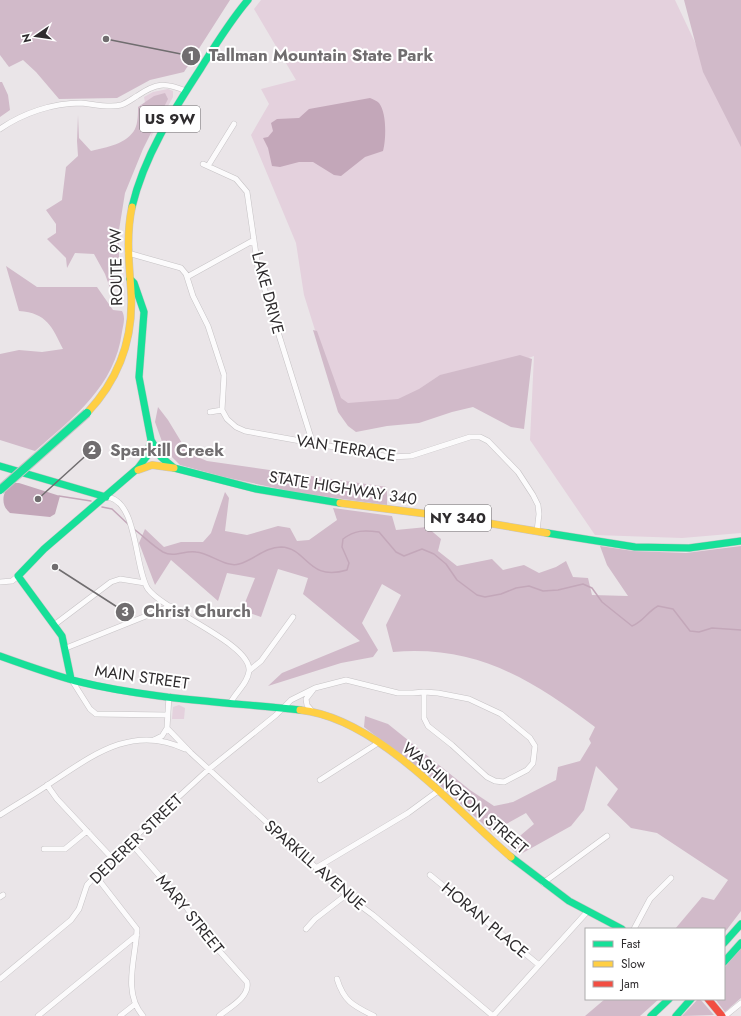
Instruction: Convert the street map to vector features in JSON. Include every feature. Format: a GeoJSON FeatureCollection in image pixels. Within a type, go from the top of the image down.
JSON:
{"type":"FeatureCollection","features":[{"type":"Feature","properties":{"kind":"main road","name":"ROUTE 9W"},"geometry":{"type":"LineString","coordinates":[[0,490],[87,413],[109,387],[124,358],[131,314],[128,253],[130,216],[140,180],[151,154],[186,91],[224,31],[248,0]]}},
{"type":"Feature","properties":{"kind":"main road"},"geometry":{"type":"LineString","coordinates":[[130,279],[134,283],[144,312],[139,377],[151,440],[161,457],[170,465],[177,468]]}},
{"type":"Feature","properties":{"kind":"main road"},"geometry":{"type":"LineString","coordinates":[[134,472],[145,458],[151,440]]}},
{"type":"Feature","properties":{"kind":"main road","name":"STATE HIGHWAY 340"},"geometry":{"type":"LineString","coordinates":[[134,472],[144,466],[152,465],[177,468],[256,489],[368,508],[452,517],[537,530],[635,547],[664,549],[689,548],[741,541]]}},
{"type":"Feature","properties":{"kind":"main road"},"geometry":{"type":"LineString","coordinates":[[0,466],[106,496]]}},
{"type":"Feature","properties":{"kind":"main road","name":"NY 340"},"geometry":{"type":"LineString","coordinates":[[18,576],[44,549],[134,472]]}},
{"type":"Feature","properties":{"kind":"main road"},"geometry":{"type":"LineString","coordinates":[[18,576],[62,636],[66,648],[71,679]]}},
{"type":"Feature","properties":{"kind":"main road","name":"MAIN STREET"},"geometry":{"type":"LineString","coordinates":[[0,656],[29,668],[103,688],[284,707]]}},
{"type":"Feature","properties":{"kind":"main road","name":"WASHINGTON STREET"},"geometry":{"type":"LineString","coordinates":[[284,707],[331,714],[346,721],[378,743],[438,791],[543,883],[569,902],[620,928]]}},
{"type":"Feature","properties":{"kind":"main road"},"geometry":{"type":"LineString","coordinates":[[725,942],[741,924]]}},
{"type":"Feature","properties":{"kind":"main road"},"geometry":{"type":"LineString","coordinates":[[725,961],[741,943]]}},
{"type":"Feature","properties":{"kind":"main road"},"geometry":{"type":"LineString","coordinates":[[651,1016],[668,1000]]}},
{"type":"Feature","properties":{"kind":"main road"},"geometry":{"type":"LineString","coordinates":[[676,1016],[690,1000]]}},
{"type":"Feature","properties":{"kind":"main road"},"geometry":{"type":"LineString","coordinates":[[709,1000],[724,1016]]}},
{"type":"Feature","properties":{"kind":"street"},"geometry":{"type":"LineString","coordinates":[[0,129],[22,116],[53,107],[80,103],[108,106],[122,104],[156,86],[165,84],[186,91]]}},
{"type":"Feature","properties":{"kind":"street","name":"LAKE DRIVE"},"geometry":{"type":"LineString","coordinates":[[234,124],[205,165],[232,176],[244,188],[248,197],[258,268],[313,444]]}},
{"type":"Feature","properties":{"kind":"street"},"geometry":{"type":"LineString","coordinates":[[187,278],[254,240]]}},
{"type":"Feature","properties":{"kind":"street"},"geometry":{"type":"LineString","coordinates":[[128,253],[181,268],[187,278],[193,296],[208,326],[224,375],[222,410],[210,412]]}},
{"type":"Feature","properties":{"kind":"street","name":"VAN TERRACE"},"geometry":{"type":"LineString","coordinates":[[222,410],[227,419],[236,427],[245,431],[400,458],[411,456],[460,438],[480,437],[498,449],[518,472],[533,495],[538,505],[540,514],[537,530]]}},
{"type":"Feature","properties":{"kind":"street"},"geometry":{"type":"LineString","coordinates":[[106,496],[114,499],[128,516],[145,583],[152,593],[238,651],[247,660],[250,670],[247,680],[231,702]]}},
{"type":"Feature","properties":{"kind":"street"},"geometry":{"type":"LineString","coordinates":[[0,582],[10,581],[18,576]]}},
{"type":"Feature","properties":{"kind":"street"},"geometry":{"type":"LineString","coordinates":[[54,625],[111,582],[120,579],[145,583]]}},
{"type":"Feature","properties":{"kind":"street"},"geometry":{"type":"LineString","coordinates":[[66,648],[171,606]]}},
{"type":"Feature","properties":{"kind":"street"},"geometry":{"type":"LineString","coordinates":[[250,670],[261,661],[293,617]]}},
{"type":"Feature","properties":{"kind":"street"},"geometry":{"type":"LineString","coordinates":[[71,679],[90,710],[100,715],[167,714]]}},
{"type":"Feature","properties":{"kind":"street","name":"DEDERER STREET"},"geometry":{"type":"LineString","coordinates":[[0,979],[71,920],[79,908],[87,885],[112,858],[209,769],[299,695],[315,688],[346,680],[398,693],[424,692],[452,694],[469,699],[501,714],[530,738],[535,746],[533,763],[527,770],[504,782],[495,781],[487,776],[428,726],[424,718],[424,692]]}},
{"type":"Feature","properties":{"kind":"street"},"geometry":{"type":"LineString","coordinates":[[312,711],[307,705],[306,699],[308,694],[315,688]]}},
{"type":"Feature","properties":{"kind":"street"},"geometry":{"type":"LineString","coordinates":[[0,815],[87,759],[112,746],[151,740],[162,736],[167,728],[169,696]]}},
{"type":"Feature","properties":{"kind":"street","name":"SPARKILL AVENUE"},"geometry":{"type":"LineString","coordinates":[[167,728],[209,769],[346,895],[373,915],[493,1016]]}},
{"type":"Feature","properties":{"kind":"street"},"geometry":{"type":"LineString","coordinates":[[151,740],[170,744],[191,752]]}},
{"type":"Feature","properties":{"kind":"street"},"geometry":{"type":"LineString","coordinates":[[320,780],[378,743]]}},
{"type":"Feature","properties":{"kind":"street"},"geometry":{"type":"LineString","coordinates":[[47,785],[58,800],[112,858]]}},
{"type":"Feature","properties":{"kind":"street"},"geometry":{"type":"LineString","coordinates":[[316,868],[408,813],[438,791]]}},
{"type":"Feature","properties":{"kind":"street"},"geometry":{"type":"LineString","coordinates":[[44,849],[65,849],[86,831]]}},
{"type":"Feature","properties":{"kind":"street"},"geometry":{"type":"LineString","coordinates":[[543,883],[606,836]]}},
{"type":"Feature","properties":{"kind":"street","name":"MARY STREET"},"geometry":{"type":"LineString","coordinates":[[130,842],[185,905],[206,936],[246,982],[248,988],[246,994],[219,1016]]}},
{"type":"Feature","properties":{"kind":"street"},"geometry":{"type":"LineString","coordinates":[[95,875],[137,929],[132,968],[132,994],[134,1005],[143,1016]]}},
{"type":"Feature","properties":{"kind":"street","name":"HORAN PLACE"},"geometry":{"type":"LineString","coordinates":[[430,875],[539,965]]}},
{"type":"Feature","properties":{"kind":"street"},"geometry":{"type":"LineString","coordinates":[[635,928],[650,899],[672,878]]}},
{"type":"Feature","properties":{"kind":"street"},"geometry":{"type":"LineString","coordinates":[[306,929],[315,918],[346,895]]}},
{"type":"Feature","properties":{"kind":"street"},"geometry":{"type":"LineString","coordinates":[[493,1016],[587,912]]}},
{"type":"Feature","properties":{"kind":"street"},"geometry":{"type":"LineString","coordinates":[[38,1016],[136,935]]}},
{"type":"Feature","properties":{"kind":"street"},"geometry":{"type":"LineString","coordinates":[[337,979],[347,1001],[356,1008],[374,1016]]}},
{"type":"Feature","properties":{"kind":"street"},"geometry":{"type":"LineString","coordinates":[[724,1016],[741,1003]]}},
{"type":"Feature","properties":{"kind":"street"},"geometry":{"type":"LineString","coordinates":[[120,1016],[134,1005]]}},
{"type":"Feature","properties":{"kind":"shaded area"},"geometry":{"type":"Polygon","coordinates":[[[0,0],[230,0],[184,72],[150,80],[117,98],[59,99],[36,72],[23,60],[9,67],[0,55],[0,0]]]}},
{"type":"Feature","properties":{"kind":"shaded area"},"geometry":{"type":"Polygon","coordinates":[[[261,0],[675,0],[741,140],[741,533],[682,538],[595,535],[530,440],[534,356],[403,404],[340,410],[304,295],[296,243],[251,135],[269,104],[261,89],[296,80],[254,9],[261,0]]]}},
{"type":"Feature","properties":{"kind":"shaded area"},"geometry":{"type":"Polygon","coordinates":[[[684,0],[741,0],[741,147],[703,72],[684,0]]]}},
{"type":"Feature","properties":{"kind":"shaded area"},"geometry":{"type":"Polygon","coordinates":[[[0,82],[2,82],[8,95],[10,110],[0,117],[0,82]]]}},
{"type":"Feature","properties":{"kind":"shaded area"},"geometry":{"type":"Polygon","coordinates":[[[168,89],[173,91],[173,97],[151,137],[144,97],[153,92],[168,89]]]}},
{"type":"Feature","properties":{"kind":"shaded area"},"geometry":{"type":"Polygon","coordinates":[[[165,93],[168,99],[143,149],[125,193],[119,230],[119,273],[113,281],[111,291],[105,274],[94,254],[75,253],[67,268],[66,258],[47,239],[56,233],[56,224],[46,210],[62,200],[66,167],[78,156],[78,115],[79,138],[91,151],[104,148],[127,138],[136,127],[138,107],[154,96],[165,93]]]}},
{"type":"Feature","properties":{"kind":"shaded area"},"geometry":{"type":"Polygon","coordinates":[[[370,98],[379,103],[382,107],[385,120],[385,140],[383,151],[365,157],[341,176],[334,175],[313,162],[299,162],[280,167],[272,166],[268,148],[263,138],[268,137],[273,131],[271,123],[277,119],[299,118],[309,109],[370,98]]]}},
{"type":"Feature","properties":{"kind":"shaded area"},"geometry":{"type":"Polygon","coordinates":[[[6,266],[37,287],[97,287],[113,310],[122,311],[124,316],[118,351],[111,369],[102,384],[78,413],[35,451],[0,440],[0,354],[19,350],[42,352],[63,349],[52,328],[47,322],[36,315],[19,311],[6,266]]]}},
{"type":"Feature","properties":{"kind":"shaded area"},"geometry":{"type":"Polygon","coordinates":[[[313,330],[317,331],[341,398],[348,403],[398,399],[419,389],[440,375],[520,355],[532,359],[524,429],[511,427],[473,407],[419,423],[387,426],[356,432],[348,426],[338,412],[313,330]]]}},
{"type":"Feature","properties":{"kind":"shaded area"},"geometry":{"type":"Polygon","coordinates":[[[158,407],[168,420],[188,453],[207,461],[387,487],[387,505],[299,493],[224,477],[180,465],[165,450],[155,422],[158,407]]]}},
{"type":"Feature","properties":{"kind":"shaded area"},"geometry":{"type":"Polygon","coordinates":[[[12,483],[19,483],[60,496],[55,514],[50,517],[10,513],[5,506],[4,494],[12,483]]]}},
{"type":"Feature","properties":{"kind":"shaded area"},"geometry":{"type":"Polygon","coordinates":[[[225,492],[229,498],[225,531],[247,535],[278,526],[290,528],[297,541],[309,540],[337,520],[333,508],[392,516],[396,530],[427,527],[441,539],[438,551],[457,566],[492,559],[503,570],[524,565],[539,573],[556,567],[566,561],[573,577],[588,578],[592,595],[628,596],[607,565],[600,546],[633,551],[686,553],[741,546],[741,911],[725,932],[725,928],[676,928],[702,897],[714,900],[728,880],[657,833],[631,828],[607,805],[618,789],[596,766],[584,810],[571,826],[519,855],[508,846],[534,824],[526,813],[492,832],[434,780],[364,727],[365,716],[388,724],[470,790],[494,806],[513,802],[556,780],[558,767],[580,761],[591,743],[589,739],[595,727],[548,694],[525,680],[502,669],[477,660],[451,654],[423,651],[393,652],[386,625],[401,595],[382,584],[362,623],[378,650],[373,657],[341,663],[268,686],[282,673],[360,641],[303,594],[308,578],[278,569],[261,617],[242,610],[255,578],[227,573],[218,601],[171,560],[155,585],[139,543],[145,529],[164,547],[181,542],[203,542],[211,533],[225,492]]]}},
{"type":"Feature","properties":{"kind":"shaded area"},"geometry":{"type":"Polygon","coordinates":[[[179,705],[185,708],[184,719],[172,719],[173,707],[179,705]]]}},
{"type":"Feature","properties":{"kind":"shaded area"},"geometry":{"type":"Polygon","coordinates":[[[741,948],[741,998],[725,1012],[716,1000],[725,1000],[725,967],[741,948]]]}},
{"type":"Feature","properties":{"kind":"shaded area"},"geometry":{"type":"Polygon","coordinates":[[[604,1000],[658,1000],[640,1016],[585,1016],[604,1000]]]}},
{"type":"Feature","properties":{"kind":"shaded area"},"geometry":{"type":"Polygon","coordinates":[[[697,1000],[701,1000],[714,1015],[682,1016],[697,1000]]]}},
{"type":"Feature","properties":{"kind":"waterway"},"geometry":{"type":"LineString","coordinates":[[59,496],[91,501]]}},
{"type":"Feature","properties":{"kind":"waterway"},"geometry":{"type":"LineString","coordinates":[[102,507],[112,509],[129,525]]}},
{"type":"Feature","properties":{"kind":"waterway"},"geometry":{"type":"LineString","coordinates":[[134,529],[167,554],[196,552],[234,565],[244,562],[270,549],[281,547],[290,549],[297,553],[316,568],[324,572],[347,570],[349,563],[342,547],[343,539],[360,531],[379,532],[396,552],[404,556],[422,549],[434,554],[446,564],[457,580],[477,595],[485,597],[501,594],[516,588],[529,586],[543,591],[558,590],[583,584],[592,588],[602,602],[632,626],[640,622],[658,606],[673,609],[690,631],[699,632],[712,628],[741,630]]}},
{"type":"Feature","properties":{"kind":"traffic: fast"},"geometry":{"type":"LineString","coordinates":[[132,207],[137,188],[160,134],[223,33],[248,0]]}},
{"type":"Feature","properties":{"kind":"traffic: fast"},"geometry":{"type":"LineString","coordinates":[[130,279],[134,283],[144,312],[139,377],[151,440],[161,457],[174,468],[256,489],[340,503]]}},
{"type":"Feature","properties":{"kind":"traffic: fast"},"geometry":{"type":"LineString","coordinates":[[0,490],[87,413]]}},
{"type":"Feature","properties":{"kind":"traffic: fast"},"geometry":{"type":"LineString","coordinates":[[71,679],[62,636],[18,576],[44,549],[138,468],[147,456],[151,440]]}},
{"type":"Feature","properties":{"kind":"traffic: fast"},"geometry":{"type":"LineString","coordinates":[[0,466],[106,497]]}},
{"type":"Feature","properties":{"kind":"traffic: fast"},"geometry":{"type":"LineString","coordinates":[[547,533],[635,547],[689,548],[741,541]]}},
{"type":"Feature","properties":{"kind":"traffic: fast"},"geometry":{"type":"LineString","coordinates":[[0,656],[76,681],[131,692],[300,710]]}},
{"type":"Feature","properties":{"kind":"traffic: fast"},"geometry":{"type":"LineString","coordinates":[[511,857],[569,901],[620,928]]}},
{"type":"Feature","properties":{"kind":"traffic: fast"},"geometry":{"type":"LineString","coordinates":[[725,942],[741,924]]}},
{"type":"Feature","properties":{"kind":"traffic: fast"},"geometry":{"type":"LineString","coordinates":[[725,961],[741,943]]}},
{"type":"Feature","properties":{"kind":"traffic: fast"},"geometry":{"type":"LineString","coordinates":[[651,1016],[668,1000]]}},
{"type":"Feature","properties":{"kind":"traffic: fast"},"geometry":{"type":"LineString","coordinates":[[676,1016],[690,1000]]}},
{"type":"Feature","properties":{"kind":"traffic: slow"},"geometry":{"type":"LineString","coordinates":[[87,413],[108,386],[116,372],[127,342],[131,309],[129,228],[132,207]]}},
{"type":"Feature","properties":{"kind":"traffic: slow"},"geometry":{"type":"LineString","coordinates":[[138,470],[152,465],[174,468]]}},
{"type":"Feature","properties":{"kind":"traffic: slow"},"geometry":{"type":"LineString","coordinates":[[340,503],[452,517],[547,533]]}},
{"type":"Feature","properties":{"kind":"traffic: slow"},"geometry":{"type":"LineString","coordinates":[[300,710],[329,717],[358,729],[386,747],[413,768],[511,857]]}},
{"type":"Feature","properties":{"kind":"traffic: jam"},"geometry":{"type":"LineString","coordinates":[[709,1000],[722,1016]]}},
{"type":"Feature","properties":{"kind":"place","name":"Tallman Mountain State Park"},"geometry":{"type":"Point","coordinates":[106,39]}},
{"type":"Feature","properties":{"kind":"place","name":"Sparkill Creek"},"geometry":{"type":"Point","coordinates":[38,499]}},
{"type":"Feature","properties":{"kind":"place","name":"Christ Church"},"geometry":{"type":"Point","coordinates":[55,567]}}]}
